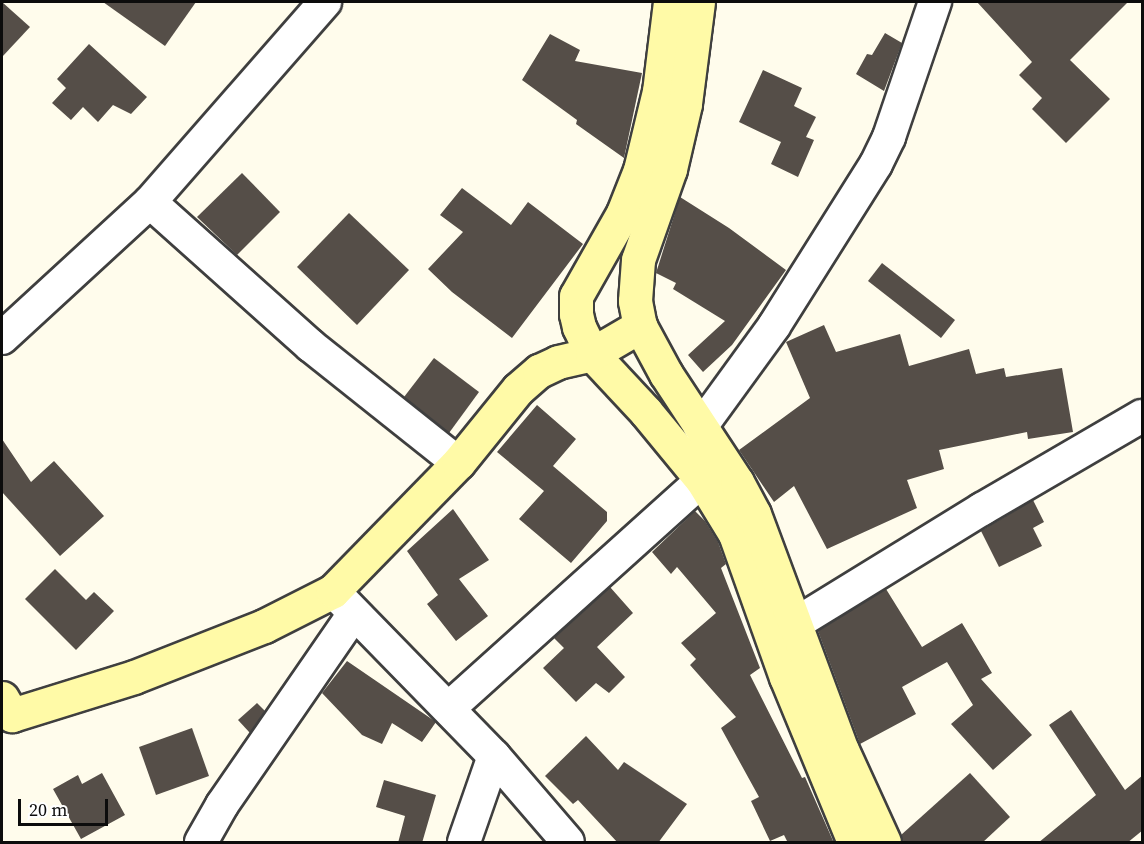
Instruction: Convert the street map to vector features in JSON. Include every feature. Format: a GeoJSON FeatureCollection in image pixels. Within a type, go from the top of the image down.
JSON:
{"type":"FeatureCollection","features":[{"type":"Feature","properties":{"kind":"main road"},"geometry":{"type":"LineString","coordinates":[[670,2],[659,91],[640,170],[623,213],[576,296],[579,327],[592,354],[609,375],[646,412],[702,480],[735,534],[782,666],[854,843]]}},
{"type":"Feature","properties":{"kind":"main road"},"geometry":{"type":"LineString","coordinates":[[698,2],[685,104],[670,169],[638,260],[635,301],[640,326],[666,374],[700,429],[737,482],[754,514],[842,750],[884,843]]}},
{"type":"Feature","properties":{"kind":"main road"},"geometry":{"type":"LineString","coordinates":[[5,709],[134,677],[264,626],[343,602],[518,389],[532,377],[558,362],[592,354],[640,326]]}},
{"type":"Feature","properties":{"kind":"street"},"geometry":{"type":"LineString","coordinates":[[2,338],[150,202],[326,2]]}},
{"type":"Feature","properties":{"kind":"street"},"geometry":{"type":"LineString","coordinates":[[700,429],[774,326],[876,164],[889,136],[935,2]]}},
{"type":"Feature","properties":{"kind":"street"},"geometry":{"type":"LineString","coordinates":[[150,202],[311,346],[458,463]]}},
{"type":"Feature","properties":{"kind":"street"},"geometry":{"type":"LineString","coordinates":[[795,624],[982,509],[1143,416]]}},
{"type":"Feature","properties":{"kind":"street"},"geometry":{"type":"LineString","coordinates":[[448,708],[702,480]]}},
{"type":"Feature","properties":{"kind":"street"},"geometry":{"type":"LineString","coordinates":[[201,843],[343,602],[494,756],[568,843]]}},
{"type":"Feature","properties":{"kind":"street"},"geometry":{"type":"LineString","coordinates":[[464,843],[494,756]]}},
{"type":"Feature","properties":{"kind":"building"},"geometry":{"type":"Polygon","coordinates":[[[2,2],[30,27],[2,57],[2,2]]]}},
{"type":"Feature","properties":{"kind":"building"},"geometry":{"type":"Polygon","coordinates":[[[103,2],[196,2],[165,46],[103,2]]]}},
{"type":"Feature","properties":{"kind":"building"},"geometry":{"type":"Polygon","coordinates":[[[977,2],[1128,2],[1070,60],[1110,99],[1066,143],[1032,109],[1042,98],[1019,75],[1032,62],[977,2]]]}},
{"type":"Feature","properties":{"kind":"building"},"geometry":{"type":"Polygon","coordinates":[[[885,33],[902,43],[884,91],[856,74],[867,54],[872,55],[885,33]]]}},
{"type":"Feature","properties":{"kind":"building"},"geometry":{"type":"Polygon","coordinates":[[[550,34],[580,50],[575,61],[642,73],[624,158],[576,124],[577,120],[522,80],[550,34]]]}},
{"type":"Feature","properties":{"kind":"building"},"geometry":{"type":"Polygon","coordinates":[[[89,44],[147,97],[131,114],[113,105],[98,122],[83,107],[71,120],[52,103],[66,88],[57,79],[89,44]]]}},
{"type":"Feature","properties":{"kind":"building"},"geometry":{"type":"Polygon","coordinates":[[[763,70],[802,88],[794,106],[816,117],[806,137],[814,140],[798,177],[771,164],[781,142],[739,122],[763,70]]]}},
{"type":"Feature","properties":{"kind":"building"},"geometry":{"type":"Polygon","coordinates":[[[242,173],[280,212],[237,255],[197,217],[242,173]]]}},
{"type":"Feature","properties":{"kind":"building"},"geometry":{"type":"Polygon","coordinates":[[[462,188],[511,225],[528,202],[583,244],[512,338],[452,292],[428,269],[463,232],[440,215],[462,188]]]}},
{"type":"Feature","properties":{"kind":"building"},"geometry":{"type":"Polygon","coordinates":[[[680,197],[729,228],[786,270],[732,345],[703,372],[688,355],[725,321],[673,289],[676,283],[656,273],[680,197]]]}},
{"type":"Feature","properties":{"kind":"building"},"geometry":{"type":"Polygon","coordinates":[[[349,213],[409,270],[357,325],[297,267],[349,213]]]}},
{"type":"Feature","properties":{"kind":"building"},"geometry":{"type":"Polygon","coordinates":[[[882,263],[955,320],[941,338],[868,281],[882,263]]]}},
{"type":"Feature","properties":{"kind":"building"},"geometry":{"type":"Polygon","coordinates":[[[824,325],[836,352],[900,334],[909,366],[969,349],[976,374],[1004,368],[1006,377],[1062,368],[1073,432],[1028,439],[1027,432],[939,450],[944,469],[907,480],[917,508],[827,549],[794,486],[774,502],[739,450],[810,398],[786,342],[824,325]]]}},
{"type":"Feature","properties":{"kind":"building"},"geometry":{"type":"Polygon","coordinates":[[[434,358],[479,392],[449,433],[404,397],[434,358]]]}},
{"type":"Feature","properties":{"kind":"building"},"geometry":{"type":"Polygon","coordinates":[[[537,405],[576,439],[553,466],[607,512],[607,521],[571,563],[519,519],[544,491],[497,452],[537,405]]]}},
{"type":"Feature","properties":{"kind":"building"},"geometry":{"type":"Polygon","coordinates":[[[2,439],[31,482],[54,461],[104,516],[60,556],[2,492],[2,439]]]}},
{"type":"Feature","properties":{"kind":"building"},"geometry":{"type":"Polygon","coordinates":[[[1033,500],[1044,522],[1033,528],[1042,546],[999,567],[981,531],[1033,500]]]}},
{"type":"Feature","properties":{"kind":"building"},"geometry":{"type":"Polygon","coordinates":[[[453,509],[489,560],[459,579],[488,616],[456,641],[427,604],[438,595],[407,551],[453,509]]]}},
{"type":"Feature","properties":{"kind":"building"},"geometry":{"type":"Polygon","coordinates":[[[695,511],[705,521],[718,542],[726,564],[721,568],[760,668],[750,675],[802,778],[805,777],[834,843],[788,843],[784,835],[770,841],[751,801],[759,797],[721,728],[736,717],[690,665],[696,659],[681,643],[716,613],[677,567],[671,574],[652,552],[695,511]]]}},
{"type":"Feature","properties":{"kind":"building"},"geometry":{"type":"Polygon","coordinates":[[[55,569],[86,600],[94,592],[114,611],[76,650],[25,599],[55,569]]]}},
{"type":"Feature","properties":{"kind":"building"},"geometry":{"type":"Polygon","coordinates":[[[610,587],[633,613],[597,647],[625,677],[609,693],[596,683],[576,702],[543,668],[564,648],[554,638],[610,587]]]}},
{"type":"Feature","properties":{"kind":"building"},"geometry":{"type":"Polygon","coordinates":[[[886,589],[922,647],[962,623],[992,673],[981,679],[1032,735],[993,770],[951,724],[973,705],[947,662],[902,687],[916,714],[860,744],[818,631],[886,589]]]}},
{"type":"Feature","properties":{"kind":"building"},"geometry":{"type":"Polygon","coordinates":[[[347,661],[436,722],[422,742],[392,723],[382,744],[362,735],[322,693],[347,661]]]}},
{"type":"Feature","properties":{"kind":"building"},"geometry":{"type":"Polygon","coordinates":[[[257,703],[265,711],[250,733],[238,720],[257,703]]]}},
{"type":"Feature","properties":{"kind":"building"},"geometry":{"type":"Polygon","coordinates":[[[1071,710],[1125,790],[1143,775],[1143,830],[1127,843],[1038,843],[1096,795],[1049,725],[1071,710]]]}},
{"type":"Feature","properties":{"kind":"building"},"geometry":{"type":"Polygon","coordinates":[[[192,728],[209,776],[156,795],[139,747],[192,728]]]}},
{"type":"Feature","properties":{"kind":"building"},"geometry":{"type":"Polygon","coordinates":[[[586,736],[618,770],[624,762],[687,804],[658,843],[618,843],[578,800],[573,804],[545,776],[586,736]]]}},
{"type":"Feature","properties":{"kind":"building"},"geometry":{"type":"Polygon","coordinates":[[[102,773],[125,815],[81,839],[53,789],[78,775],[82,784],[102,773]]]}},
{"type":"Feature","properties":{"kind":"building"},"geometry":{"type":"Polygon","coordinates":[[[970,773],[1010,817],[982,843],[903,843],[901,835],[970,773]]]}},
{"type":"Feature","properties":{"kind":"building"},"geometry":{"type":"Polygon","coordinates":[[[384,780],[436,795],[422,843],[398,843],[405,816],[376,807],[384,780]]]}}]}
